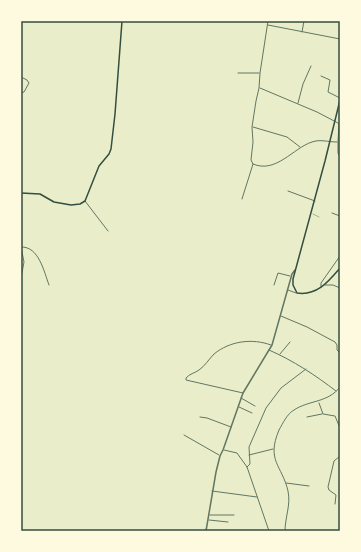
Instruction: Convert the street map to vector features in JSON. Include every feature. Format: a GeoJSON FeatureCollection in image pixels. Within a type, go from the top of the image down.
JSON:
{"type":"FeatureCollection","features":[{"type":"Feature","properties":{"kind":"main road"},"geometry":{"type":"LineString","coordinates":[[21,193],[40,194],[54,202],[76,205],[85,201],[95,173],[109,154],[112,145],[116,114],[122,21]]}},
{"type":"Feature","properties":{"kind":"main road"},"geometry":{"type":"LineString","coordinates":[[340,99],[312,213],[292,284],[297,293],[308,294],[324,285],[340,268]]}},
{"type":"Feature","properties":{"kind":"street"},"geometry":{"type":"LineString","coordinates":[[242,199],[253,164],[252,127],[268,21]]}},
{"type":"Feature","properties":{"kind":"street"},"geometry":{"type":"LineString","coordinates":[[302,32],[304,21]]}},
{"type":"Feature","properties":{"kind":"street"},"geometry":{"type":"LineString","coordinates":[[267,25],[340,39]]}},
{"type":"Feature","properties":{"kind":"street"},"geometry":{"type":"LineString","coordinates":[[298,104],[303,84],[311,66]]}},
{"type":"Feature","properties":{"kind":"street"},"geometry":{"type":"LineString","coordinates":[[238,73],[260,73]]}},
{"type":"Feature","properties":{"kind":"street"},"geometry":{"type":"LineString","coordinates":[[321,76],[330,80],[328,92],[340,99]]}},
{"type":"Feature","properties":{"kind":"street"},"geometry":{"type":"LineString","coordinates":[[21,77],[29,83],[24,92],[21,93]]}},
{"type":"Feature","properties":{"kind":"street"},"geometry":{"type":"LineString","coordinates":[[259,88],[335,120],[339,124],[338,155],[340,157]]}},
{"type":"Feature","properties":{"kind":"street"},"geometry":{"type":"LineString","coordinates":[[252,127],[287,137],[301,148]]}},
{"type":"Feature","properties":{"kind":"street"},"geometry":{"type":"LineString","coordinates":[[253,164],[263,167],[272,165],[285,159],[314,141],[322,140],[338,142]]}},
{"type":"Feature","properties":{"kind":"street"},"geometry":{"type":"LineString","coordinates":[[288,191],[315,201]]}},
{"type":"Feature","properties":{"kind":"street"},"geometry":{"type":"LineString","coordinates":[[85,201],[108,231]]}},
{"type":"Feature","properties":{"kind":"street"},"geometry":{"type":"LineString","coordinates":[[332,213],[340,216]]}},
{"type":"Feature","properties":{"kind":"street"},"geometry":{"type":"LineString","coordinates":[[21,278],[24,262],[21,247],[30,248],[40,263],[49,285]]}},
{"type":"Feature","properties":{"kind":"street"},"geometry":{"type":"LineString","coordinates":[[321,287],[321,283],[340,256]]}},
{"type":"Feature","properties":{"kind":"street"},"geometry":{"type":"LineString","coordinates":[[207,530],[212,491],[220,456],[232,427],[243,393],[272,345],[292,272],[296,268]]}},
{"type":"Feature","properties":{"kind":"street"},"geometry":{"type":"LineString","coordinates":[[274,285],[278,273],[291,277]]}},
{"type":"Feature","properties":{"kind":"street"},"geometry":{"type":"LineString","coordinates":[[324,285],[333,285],[340,288]]}},
{"type":"Feature","properties":{"kind":"street"},"geometry":{"type":"LineString","coordinates":[[287,290],[297,293]]}},
{"type":"Feature","properties":{"kind":"street"},"geometry":{"type":"LineString","coordinates":[[281,316],[307,327],[335,342],[337,345],[337,350],[340,353]]}},
{"type":"Feature","properties":{"kind":"street"},"geometry":{"type":"LineString","coordinates":[[243,393],[186,380],[187,377],[199,370],[215,354],[235,344],[257,340],[272,345]]}},
{"type":"Feature","properties":{"kind":"street"},"geometry":{"type":"LineString","coordinates":[[280,355],[290,342]]}},
{"type":"Feature","properties":{"kind":"street"},"geometry":{"type":"LineString","coordinates":[[269,350],[306,369],[336,392]]}},
{"type":"Feature","properties":{"kind":"street"},"geometry":{"type":"LineString","coordinates":[[246,467],[250,464],[249,447],[266,408],[284,386],[306,369]]}},
{"type":"Feature","properties":{"kind":"street"},"geometry":{"type":"LineString","coordinates":[[285,531],[285,523],[289,505],[288,492],[277,465],[273,449],[281,426],[290,413],[304,405],[318,402],[336,392],[340,387]]}},
{"type":"Feature","properties":{"kind":"street"},"geometry":{"type":"LineString","coordinates":[[241,398],[255,406]]}},
{"type":"Feature","properties":{"kind":"street"},"geometry":{"type":"LineString","coordinates":[[318,402],[323,414]]}},
{"type":"Feature","properties":{"kind":"street"},"geometry":{"type":"LineString","coordinates":[[238,406],[252,413]]}},
{"type":"Feature","properties":{"kind":"street"},"geometry":{"type":"LineString","coordinates":[[308,417],[323,414],[335,416],[340,428]]}},
{"type":"Feature","properties":{"kind":"street"},"geometry":{"type":"LineString","coordinates":[[200,417],[232,427]]}},
{"type":"Feature","properties":{"kind":"street"},"geometry":{"type":"LineString","coordinates":[[184,435],[220,456]]}},
{"type":"Feature","properties":{"kind":"street"},"geometry":{"type":"LineString","coordinates":[[249,455],[273,449]]}},
{"type":"Feature","properties":{"kind":"street"},"geometry":{"type":"LineString","coordinates":[[223,450],[236,453],[246,467],[269,531]]}},
{"type":"Feature","properties":{"kind":"street"},"geometry":{"type":"LineString","coordinates":[[335,504],[336,495],[329,490],[328,487],[334,461],[340,456]]}},
{"type":"Feature","properties":{"kind":"street"},"geometry":{"type":"LineString","coordinates":[[285,483],[309,486]]}},
{"type":"Feature","properties":{"kind":"street"},"geometry":{"type":"LineString","coordinates":[[212,491],[258,497]]}},
{"type":"Feature","properties":{"kind":"street"},"geometry":{"type":"LineString","coordinates":[[209,514],[234,515]]}},
{"type":"Feature","properties":{"kind":"street"},"geometry":{"type":"LineString","coordinates":[[208,520],[228,522]]}},
{"type":"Feature","properties":{"kind":"lane"},"geometry":{"type":"LineString","coordinates":[[312,213],[319,217]]}}]}
